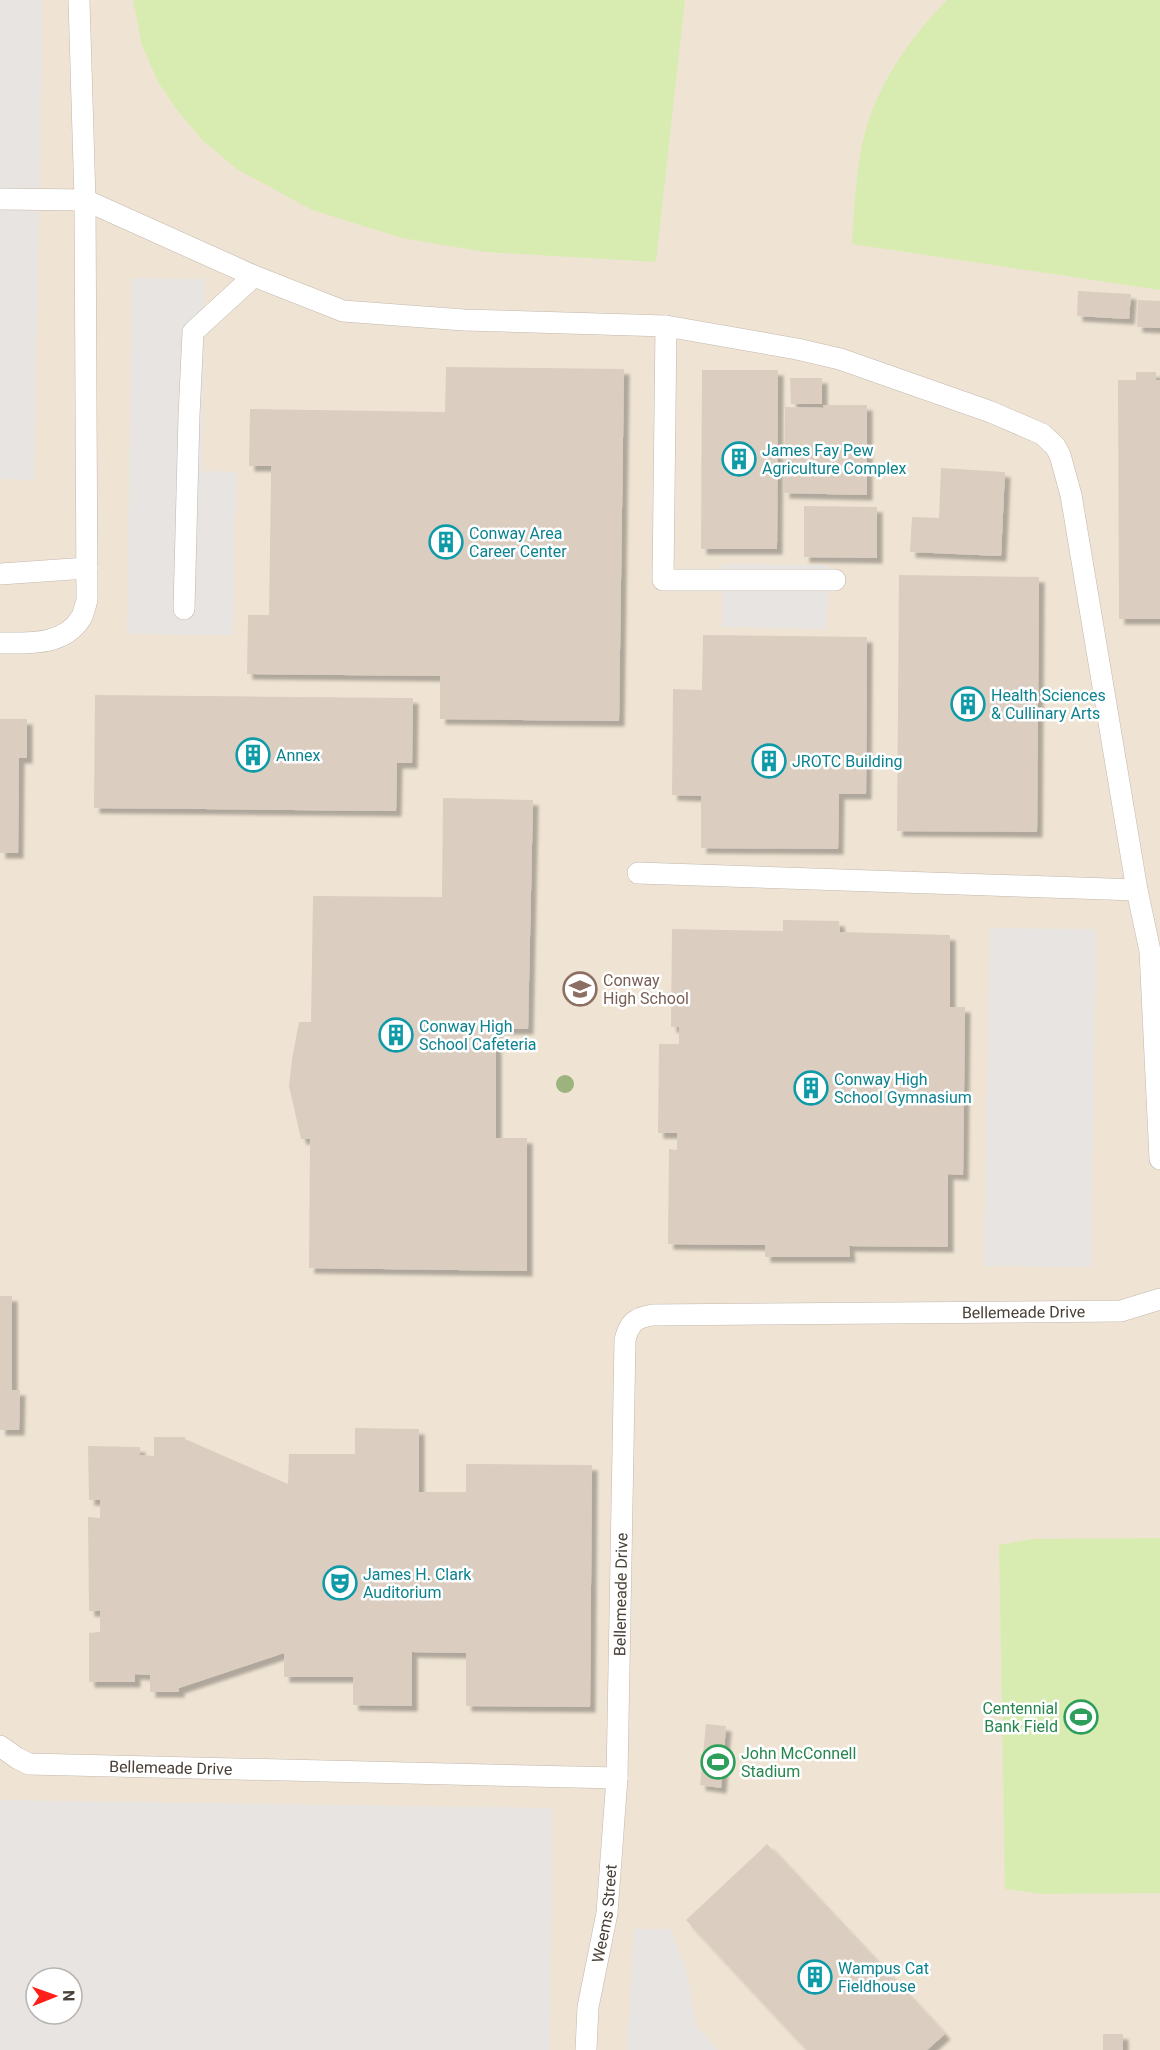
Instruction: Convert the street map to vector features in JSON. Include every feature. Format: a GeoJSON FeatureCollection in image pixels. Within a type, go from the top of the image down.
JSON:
{"type":"FeatureCollection","features":[{"type":"Feature","properties":{"kind":"lane"},"geometry":{"type":"LineString","coordinates":[[0,643],[39,644],[55,639],[68,632],[81,619],[87,600],[85,200],[79,0]]}},
{"type":"Feature","properties":{"kind":"lane"},"geometry":{"type":"LineString","coordinates":[[0,199],[85,200],[254,276],[343,311],[464,320],[666,326],[840,360],[1011,420],[1042,434],[1055,446],[1063,463],[1071,495],[1137,890],[1150,951],[1160,1159]]}},
{"type":"Feature","properties":{"kind":"lane"},"geometry":{"type":"LineString","coordinates":[[184,609],[193,332],[254,276]]}},
{"type":"Feature","properties":{"kind":"lane"},"geometry":{"type":"LineString","coordinates":[[666,326],[663,580],[835,580]]}},
{"type":"Feature","properties":{"kind":"lane"},"geometry":{"type":"LineString","coordinates":[[0,574],[87,568]]}},
{"type":"Feature","properties":{"kind":"lane"},"geometry":{"type":"LineString","coordinates":[[638,873],[1137,890]]}},
{"type":"Feature","properties":{"kind":"lane","name":"Bellemeade Drive"},"geometry":{"type":"LineString","coordinates":[[0,1746],[29,1764],[617,1778],[625,1340],[628,1329],[634,1321],[652,1315],[1121,1311],[1160,1299]]}},
{"type":"Feature","properties":{"kind":"lane","name":"Weems Street"},"geometry":{"type":"LineString","coordinates":[[586,2050],[588,2007],[607,1913],[617,1778]]}},
{"type":"Feature","properties":{"kind":"shaded area","name":"Conway High School"},"geometry":{"type":"Polygon","coordinates":[[[0,0],[1160,0],[1160,2050],[0,2050],[0,0]]]}},
{"type":"Feature","properties":{"kind":"shaded area"},"geometry":{"type":"Polygon","coordinates":[[[0,0],[43,0],[34,480],[1,479],[0,481],[0,0]]]}},
{"type":"Feature","properties":{"kind":"shaded area"},"geometry":{"type":"Polygon","coordinates":[[[132,278],[205,279],[202,471],[236,472],[233,635],[127,634],[132,278]]]}},
{"type":"Feature","properties":{"kind":"shaded area"},"geometry":{"type":"Polygon","coordinates":[[[722,564],[828,565],[827,629],[722,627],[722,564]]]}},
{"type":"Feature","properties":{"kind":"shaded area"},"geometry":{"type":"Polygon","coordinates":[[[990,928],[1096,929],[1091,1267],[984,1266],[990,928]]]}},
{"type":"Feature","properties":{"kind":"shaded area"},"geometry":{"type":"Polygon","coordinates":[[[0,1800],[552,1808],[550,2050],[0,2050],[0,1800]]]}},
{"type":"Feature","properties":{"kind":"shaded area"},"geometry":{"type":"Polygon","coordinates":[[[634,1929],[670,1929],[687,1973],[696,2026],[718,2050],[627,2050],[634,1929]]]}},
{"type":"Feature","properties":{"kind":"green space"},"geometry":{"type":"Polygon","coordinates":[[[133,0],[685,0],[656,262],[486,252],[402,238],[312,210],[237,169],[203,141],[177,110],[158,82],[142,45],[133,0]]]}},
{"type":"Feature","properties":{"kind":"green space"},"geometry":{"type":"Polygon","coordinates":[[[947,0],[1160,0],[1160,290],[852,244],[859,159],[872,111],[886,81],[904,52],[947,0]]]}},
{"type":"Feature","properties":{"kind":"green space","name":"Centennial Bank Field"},"geometry":{"type":"Polygon","coordinates":[[[1160,1538],[1160,1893],[1043,1894],[1005,1889],[999,1545],[1031,1539],[1160,1538]]]}},
{"type":"Feature","properties":{"kind":"building"},"geometry":{"type":"Polygon","coordinates":[[[1078,291],[1131,294],[1129,319],[1077,316],[1078,291]]]}},
{"type":"Feature","properties":{"kind":"building"},"geometry":{"type":"Polygon","coordinates":[[[1138,300],[1160,301],[1160,328],[1137,327],[1138,300]]]}},
{"type":"Feature","properties":{"kind":"building","name":"Conway Area Career Center"},"geometry":{"type":"Polygon","coordinates":[[[446,367],[624,369],[619,721],[440,719],[440,676],[247,674],[248,615],[269,615],[271,477],[271,466],[249,466],[250,409],[445,412],[446,367]]]}},
{"type":"Feature","properties":{"kind":"building","name":"James Fay Pew Agriculture Complex"},"geometry":{"type":"Polygon","coordinates":[[[702,370],[778,370],[777,549],[701,549],[702,370]]]}},
{"type":"Feature","properties":{"kind":"building"},"geometry":{"type":"Polygon","coordinates":[[[1136,372],[1156,372],[1156,380],[1160,380],[1160,619],[1119,619],[1118,380],[1136,380],[1136,372]]]}},
{"type":"Feature","properties":{"kind":"building"},"geometry":{"type":"Polygon","coordinates":[[[790,378],[822,378],[822,404],[791,404],[790,378]]]}},
{"type":"Feature","properties":{"kind":"building"},"geometry":{"type":"Polygon","coordinates":[[[823,405],[867,405],[867,495],[784,493],[785,407],[824,408],[823,405]]]}},
{"type":"Feature","properties":{"kind":"building"},"geometry":{"type":"Polygon","coordinates":[[[941,468],[1005,472],[1001,556],[910,552],[912,517],[939,518],[941,468]]]}},
{"type":"Feature","properties":{"kind":"building"},"geometry":{"type":"Polygon","coordinates":[[[804,506],[877,507],[877,558],[804,557],[804,506]]]}},
{"type":"Feature","properties":{"kind":"building","name":"Health Sciences & Cullinary Arts"},"geometry":{"type":"Polygon","coordinates":[[[899,575],[1039,577],[1037,832],[897,831],[899,575]]]}},
{"type":"Feature","properties":{"kind":"building","name":"JROTC Building"},"geometry":{"type":"Polygon","coordinates":[[[703,635],[867,637],[866,794],[839,794],[838,849],[701,848],[701,796],[672,795],[673,689],[702,690],[703,635]]]}},
{"type":"Feature","properties":{"kind":"building","name":"Annex"},"geometry":{"type":"Polygon","coordinates":[[[95,695],[413,698],[412,763],[397,763],[396,811],[94,808],[95,695]]]}},
{"type":"Feature","properties":{"kind":"building"},"geometry":{"type":"Polygon","coordinates":[[[0,719],[27,719],[27,758],[19,758],[18,853],[0,853],[0,719]]]}},
{"type":"Feature","properties":{"kind":"building","name":"Conway High School Cafeteria"},"geometry":{"type":"Polygon","coordinates":[[[443,798],[533,800],[528,1029],[496,1029],[496,1138],[527,1138],[527,1271],[309,1268],[310,1139],[301,1139],[289,1086],[299,1022],[311,1022],[313,896],[442,897],[443,798]]]}},
{"type":"Feature","properties":{"kind":"building","name":"Conway High School Gymnasium"},"geometry":{"type":"Polygon","coordinates":[[[783,920],[839,921],[840,932],[950,935],[950,1007],[965,1007],[963,1175],[948,1174],[948,1247],[849,1246],[850,1257],[765,1257],[765,1245],[668,1244],[669,1149],[677,1150],[677,1133],[658,1133],[659,1044],[679,1044],[679,1027],[671,1027],[672,929],[783,931],[783,920]]]}},
{"type":"Feature","properties":{"kind":"building"},"geometry":{"type":"Polygon","coordinates":[[[0,1296],[12,1296],[12,1390],[20,1390],[19,1430],[0,1430],[0,1296]]]}},
{"type":"Feature","properties":{"kind":"building","name":"James H. Clark Auditorium"},"geometry":{"type":"Polygon","coordinates":[[[355,1428],[419,1429],[419,1492],[466,1492],[466,1464],[592,1465],[590,1707],[466,1706],[466,1653],[412,1652],[412,1706],[353,1705],[353,1677],[284,1677],[284,1653],[179,1688],[179,1692],[150,1692],[150,1675],[135,1674],[135,1682],[89,1682],[89,1633],[100,1632],[100,1611],[89,1611],[88,1517],[100,1518],[100,1500],[89,1500],[88,1446],[140,1447],[140,1455],[154,1456],[154,1437],[185,1437],[185,1439],[288,1484],[289,1454],[355,1454],[355,1428]]]}},
{"type":"Feature","properties":{"kind":"building"},"geometry":{"type":"Polygon","coordinates":[[[706,1724],[726,1726],[721,1788],[700,1785],[706,1724]]]}},
{"type":"Feature","properties":{"kind":"building","name":"Wampus Cat Fieldhouse"},"geometry":{"type":"Polygon","coordinates":[[[767,1844],[945,2034],[927,2050],[807,2050],[686,1920],[767,1844]]]}},
{"type":"Feature","properties":{"kind":"building"},"geometry":{"type":"Polygon","coordinates":[[[1103,2034],[1123,2034],[1123,2050],[1103,2050],[1103,2034]]]}},
{"type":"Feature","properties":{"kind":"place","name":"James Fay Pew Agriculture Complex"},"geometry":{"type":"Point","coordinates":[739,459]}},
{"type":"Feature","properties":{"kind":"place","name":"Conway Area Career Center"},"geometry":{"type":"Point","coordinates":[446,542]}},
{"type":"Feature","properties":{"kind":"place","name":"Health Sciences & Cullinary Arts"},"geometry":{"type":"Point","coordinates":[968,704]}},
{"type":"Feature","properties":{"kind":"place","name":"Annex"},"geometry":{"type":"Point","coordinates":[253,755]}},
{"type":"Feature","properties":{"kind":"place","name":"JROTC Building"},"geometry":{"type":"Point","coordinates":[769,761]}},
{"type":"Feature","properties":{"kind":"place","name":"Conway High School"},"geometry":{"type":"Point","coordinates":[580,989]}},
{"type":"Feature","properties":{"kind":"place","name":"Conway High School Cafeteria"},"geometry":{"type":"Point","coordinates":[396,1035]}},
{"type":"Feature","properties":{"kind":"place","name":"Conway High School Gymnasium"},"geometry":{"type":"Point","coordinates":[811,1088]}},
{"type":"Feature","properties":{"kind":"place","name":"James H. Clark Auditorium"},"geometry":{"type":"Point","coordinates":[340,1583]}},
{"type":"Feature","properties":{"kind":"place","name":"Centennial Bank Field"},"geometry":{"type":"Point","coordinates":[1081,1717]}},
{"type":"Feature","properties":{"kind":"place","name":"John McConnell Stadium"},"geometry":{"type":"Point","coordinates":[718,1762]}},
{"type":"Feature","properties":{"kind":"place","name":"Wampus Cat Fieldhouse"},"geometry":{"type":"Point","coordinates":[815,1977]}}]}
